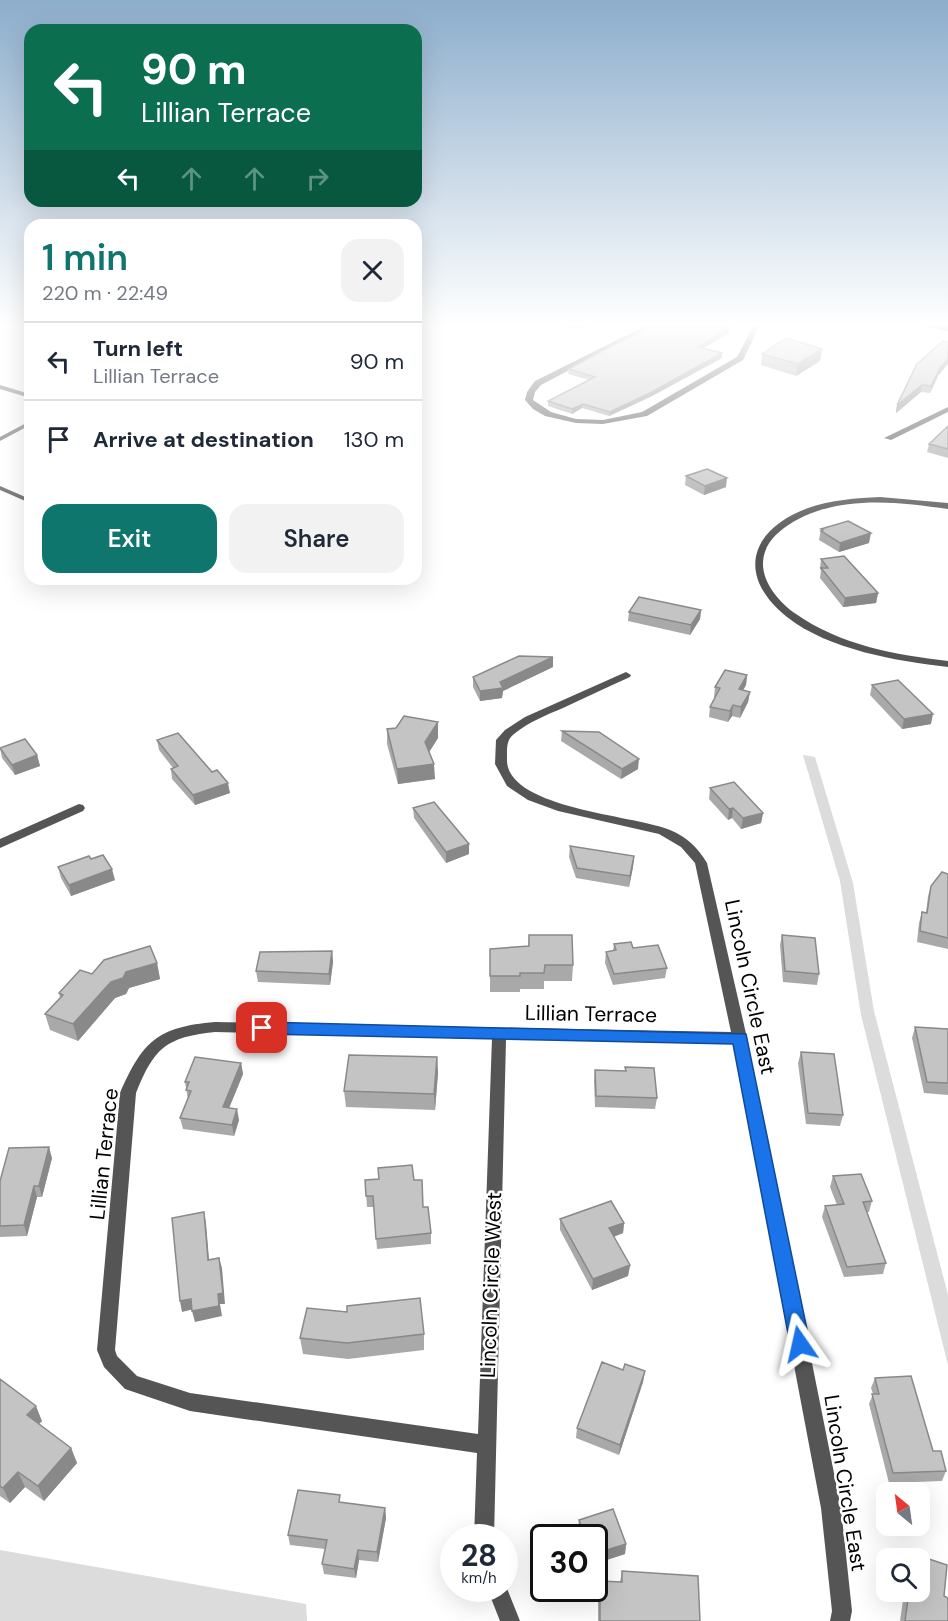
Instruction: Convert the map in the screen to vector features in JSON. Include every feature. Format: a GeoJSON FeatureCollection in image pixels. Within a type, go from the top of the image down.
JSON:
{"type":"FeatureCollection","features":[{"type":"Feature","properties":{"kind":"street"},"geometry":{"type":"LineString","coordinates":[[529,399],[536,407],[548,414],[576,421],[603,422],[644,414],[670,399]]}},
{"type":"Feature","properties":{"kind":"street"},"geometry":{"type":"LineString","coordinates":[[888,438],[948,409]]}},
{"type":"Feature","properties":{"kind":"street"},"geometry":{"type":"LineString","coordinates":[[948,506],[881,500],[817,509],[784,523],[771,534],[759,554],[758,566],[761,579],[780,605],[815,629],[838,640],[873,651],[920,661],[948,664]]}},
{"type":"Feature","properties":{"kind":"street","name":"Lincoln Circle East"},"geometry":{"type":"LineString","coordinates":[[626,675],[519,725],[502,740],[499,760],[509,780],[523,793],[539,802],[664,831],[683,841],[696,854],[701,863],[740,1038],[831,1508],[842,1611],[840,1621]]}},
{"type":"Feature","properties":{"kind":"street"},"geometry":{"type":"LineString","coordinates":[[0,844],[79,808]]}},
{"type":"Feature","properties":{"kind":"street","name":"Lillian Terrace"},"geometry":{"type":"LineString","coordinates":[[487,1445],[190,1402],[131,1383],[110,1361],[106,1350],[128,1093],[139,1065],[152,1048],[170,1035],[188,1029],[214,1027],[740,1038]]}},
{"type":"Feature","properties":{"kind":"street","name":"Lincoln Circle West"},"geometry":{"type":"LineString","coordinates":[[484,1524],[499,1033]]}},
{"type":"Feature","properties":{"kind":"street"},"geometry":{"type":"LineString","coordinates":[[503,1602],[510,1621]]}},
{"type":"Feature","properties":{"kind":"lane"},"geometry":{"type":"LineString","coordinates":[[0,439],[24,426]]}},
{"type":"Feature","properties":{"kind":"lane"},"geometry":{"type":"LineString","coordinates":[[0,488],[24,498]]}},
{"type":"Feature","properties":{"kind":"shaded area"},"geometry":{"type":"Polygon","coordinates":[[[803,755],[815,757],[853,883],[874,1011],[948,1295],[948,1365],[861,1015],[840,881],[803,755]]]}},
{"type":"Feature","properties":{"kind":"shaded area"},"geometry":{"type":"Polygon","coordinates":[[[0,1550],[306,1604],[307,1621],[0,1621],[0,1550]]]}},
{"type":"Feature","properties":{"kind":"building"},"geometry":{"type":"Polygon","coordinates":[[[553,399],[638,399],[610,412],[583,404],[572,409],[548,401],[553,399]]]}},
{"type":"Feature","properties":{"kind":"building"},"geometry":{"type":"Polygon","coordinates":[[[948,426],[948,449],[929,444],[948,426]]]}},
{"type":"Feature","properties":{"kind":"building"},"geometry":{"type":"Polygon","coordinates":[[[707,469],[727,478],[705,486],[686,476],[707,469]]]}},
{"type":"Feature","properties":{"kind":"building"},"geometry":{"type":"Polygon","coordinates":[[[848,521],[871,533],[840,543],[821,531],[823,530],[821,529],[848,521]]]}},
{"type":"Feature","properties":{"kind":"building"},"geometry":{"type":"Polygon","coordinates":[[[844,556],[878,593],[845,598],[821,568],[828,568],[821,559],[844,556]]]}},
{"type":"Feature","properties":{"kind":"building"},"geometry":{"type":"Polygon","coordinates":[[[639,597],[701,610],[691,625],[629,612],[639,597]]]}},
{"type":"Feature","properties":{"kind":"building"},"geometry":{"type":"Polygon","coordinates":[[[519,656],[553,657],[500,682],[503,688],[480,691],[473,677],[519,656]]]}},
{"type":"Feature","properties":{"kind":"building"},"geometry":{"type":"Polygon","coordinates":[[[725,670],[747,675],[739,689],[750,692],[741,707],[733,705],[730,711],[710,707],[720,688],[715,687],[725,670]]]}},
{"type":"Feature","properties":{"kind":"building"},"geometry":{"type":"Polygon","coordinates":[[[898,680],[933,714],[904,719],[872,685],[898,680]]]}},
{"type":"Feature","properties":{"kind":"building"},"geometry":{"type":"Polygon","coordinates":[[[404,716],[438,722],[425,742],[434,764],[397,769],[387,729],[396,728],[404,716]]]}},
{"type":"Feature","properties":{"kind":"building"},"geometry":{"type":"Polygon","coordinates":[[[562,731],[599,732],[639,759],[622,769],[562,731]]]}},
{"type":"Feature","properties":{"kind":"building"},"geometry":{"type":"Polygon","coordinates":[[[178,733],[212,772],[217,770],[228,783],[193,795],[171,769],[178,766],[157,740],[178,733]]]}},
{"type":"Feature","properties":{"kind":"building"},"geometry":{"type":"Polygon","coordinates":[[[25,739],[37,755],[12,765],[0,748],[25,739]]]}},
{"type":"Feature","properties":{"kind":"building"},"geometry":{"type":"Polygon","coordinates":[[[734,782],[763,813],[743,818],[733,808],[729,809],[710,788],[734,782]]]}},
{"type":"Feature","properties":{"kind":"building"},"geometry":{"type":"Polygon","coordinates":[[[434,802],[469,844],[446,852],[413,808],[434,802]]]}},
{"type":"Feature","properties":{"kind":"building"},"geometry":{"type":"Polygon","coordinates":[[[570,846],[634,856],[630,876],[577,868],[570,846]]]}},
{"type":"Feature","properties":{"kind":"building"},"geometry":{"type":"Polygon","coordinates":[[[103,855],[112,869],[69,885],[58,867],[89,856],[91,859],[103,855]]]}},
{"type":"Feature","properties":{"kind":"building"},"geometry":{"type":"Polygon","coordinates":[[[942,872],[948,874],[948,938],[920,931],[922,912],[927,913],[931,886],[942,872]]]}},
{"type":"Feature","properties":{"kind":"building"},"geometry":{"type":"Polygon","coordinates":[[[529,935],[572,935],[573,965],[545,965],[544,973],[490,976],[490,949],[529,946],[529,935]]]}},
{"type":"Feature","properties":{"kind":"building"},"geometry":{"type":"Polygon","coordinates":[[[782,935],[815,938],[819,974],[785,971],[782,935]]]}},
{"type":"Feature","properties":{"kind":"building"},"geometry":{"type":"Polygon","coordinates":[[[631,942],[633,948],[658,945],[667,968],[614,974],[606,952],[616,950],[614,944],[631,942]]]}},
{"type":"Feature","properties":{"kind":"building"},"geometry":{"type":"Polygon","coordinates":[[[150,946],[157,963],[126,972],[123,978],[111,982],[73,1024],[45,1014],[63,995],[59,993],[80,970],[92,974],[104,960],[150,946]]]}},
{"type":"Feature","properties":{"kind":"building"},"geometry":{"type":"Polygon","coordinates":[[[332,951],[329,974],[256,971],[260,952],[332,951]]]}},
{"type":"Feature","properties":{"kind":"building"},"geometry":{"type":"Polygon","coordinates":[[[915,1027],[948,1029],[948,1083],[927,1082],[915,1027]]]}},
{"type":"Feature","properties":{"kind":"building"},"geometry":{"type":"Polygon","coordinates":[[[801,1052],[834,1054],[843,1115],[808,1113],[801,1052]]]}},
{"type":"Feature","properties":{"kind":"building"},"geometry":{"type":"Polygon","coordinates":[[[349,1055],[437,1057],[434,1094],[344,1091],[349,1055]]]}},
{"type":"Feature","properties":{"kind":"building"},"geometry":{"type":"Polygon","coordinates":[[[195,1057],[241,1063],[223,1107],[237,1109],[232,1125],[180,1118],[191,1091],[186,1090],[189,1082],[185,1082],[195,1057]]]}},
{"type":"Feature","properties":{"kind":"building"},"geometry":{"type":"Polygon","coordinates":[[[625,1067],[654,1068],[657,1098],[596,1096],[595,1070],[626,1071],[625,1067]]]}},
{"type":"Feature","properties":{"kind":"building"},"geometry":{"type":"Polygon","coordinates":[[[49,1147],[39,1186],[34,1186],[24,1225],[0,1226],[0,1181],[9,1148],[49,1147]]]}},
{"type":"Feature","properties":{"kind":"building"},"geometry":{"type":"Polygon","coordinates":[[[412,1165],[414,1180],[422,1180],[423,1207],[428,1207],[431,1233],[376,1239],[373,1196],[366,1196],[365,1180],[379,1179],[378,1168],[412,1165]]]}},
{"type":"Feature","properties":{"kind":"building"},"geometry":{"type":"Polygon","coordinates":[[[861,1174],[872,1201],[863,1202],[886,1263],[847,1267],[825,1206],[844,1204],[833,1176],[861,1174]]]}},
{"type":"Feature","properties":{"kind":"building"},"geometry":{"type":"Polygon","coordinates":[[[611,1201],[624,1223],[609,1228],[630,1265],[593,1279],[560,1219],[611,1201]]]}},
{"type":"Feature","properties":{"kind":"building"},"geometry":{"type":"Polygon","coordinates":[[[204,1212],[208,1260],[219,1258],[223,1293],[218,1294],[219,1306],[192,1311],[191,1299],[180,1301],[172,1218],[204,1212]]]}},
{"type":"Feature","properties":{"kind":"building"},"geometry":{"type":"Polygon","coordinates":[[[420,1298],[424,1334],[347,1343],[300,1338],[307,1308],[347,1312],[347,1306],[420,1298]]]}},
{"type":"Feature","properties":{"kind":"building"},"geometry":{"type":"Polygon","coordinates":[[[602,1362],[623,1370],[625,1364],[645,1371],[620,1445],[577,1428],[602,1362]]]}},
{"type":"Feature","properties":{"kind":"building"},"geometry":{"type":"Polygon","coordinates":[[[911,1376],[933,1451],[941,1451],[946,1471],[893,1473],[872,1394],[879,1394],[875,1378],[911,1376]]]}},
{"type":"Feature","properties":{"kind":"building"},"geometry":{"type":"Polygon","coordinates":[[[0,1379],[36,1406],[27,1415],[71,1448],[38,1486],[18,1472],[3,1488],[0,1486],[0,1379]]]}},
{"type":"Feature","properties":{"kind":"building"},"geometry":{"type":"Polygon","coordinates":[[[298,1490],[340,1495],[339,1502],[385,1508],[377,1552],[358,1550],[354,1569],[322,1564],[327,1540],[288,1535],[298,1490]]]}},
{"type":"Feature","properties":{"kind":"building"},"geometry":{"type":"Polygon","coordinates":[[[613,1509],[626,1544],[608,1550],[608,1524],[580,1524],[579,1520],[613,1509]]]}},
{"type":"Feature","properties":{"kind":"building"},"geometry":{"type":"Polygon","coordinates":[[[930,1559],[947,1565],[944,1596],[948,1598],[948,1621],[905,1621],[908,1602],[930,1602],[930,1559]]]}},
{"type":"Feature","properties":{"kind":"building"},"geometry":{"type":"Polygon","coordinates":[[[622,1571],[698,1576],[700,1621],[600,1621],[600,1602],[608,1602],[608,1581],[622,1582],[622,1571]]]}},
{"type":"Feature","properties":{"kind":"route"},"geometry":{"type":"LineString","coordinates":[[262,1028],[740,1038],[800,1344]]}}]}
